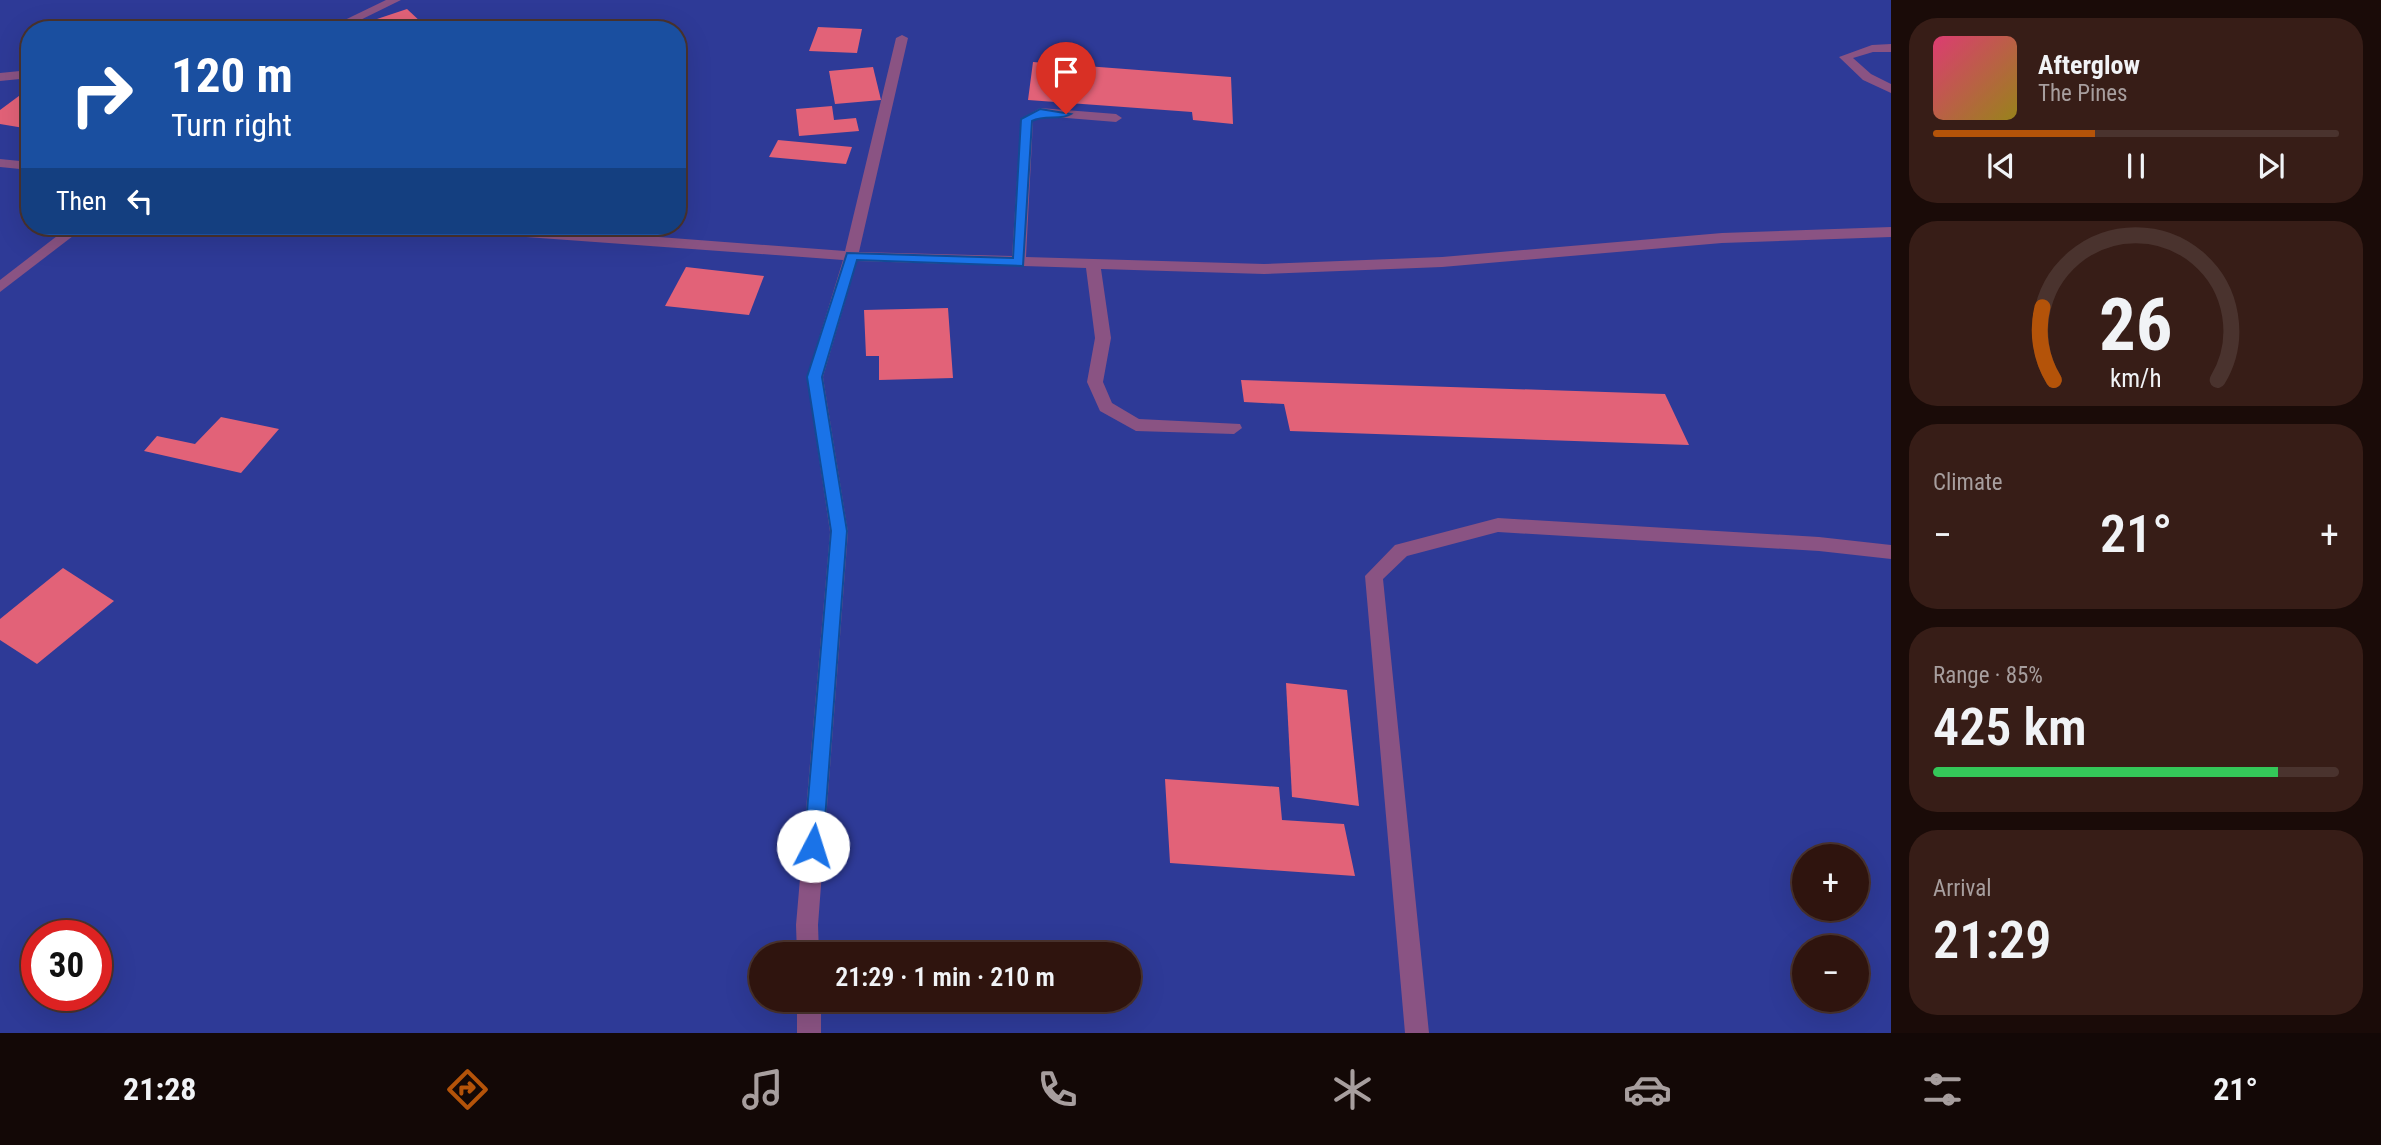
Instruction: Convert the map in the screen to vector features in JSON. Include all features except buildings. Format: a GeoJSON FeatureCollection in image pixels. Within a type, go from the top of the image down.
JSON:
{"type":"FeatureCollection","features":[{"type":"Feature","properties":{"kind":"street"},"geometry":{"type":"LineString","coordinates":[[350,21],[395,0]]}},
{"type":"Feature","properties":{"kind":"street"},"geometry":{"type":"LineString","coordinates":[[808,942],[839,531],[815,377],[851,256],[902,38]]}},
{"type":"Feature","properties":{"kind":"street"},"geometry":{"type":"LineString","coordinates":[[1891,48],[1872,49],[1845,57],[1867,78],[1891,89]]}},
{"type":"Feature","properties":{"kind":"street"},"geometry":{"type":"LineString","coordinates":[[0,77],[21,75]]}},
{"type":"Feature","properties":{"kind":"street"},"geometry":{"type":"LineString","coordinates":[[1019,263],[1027,119],[1040,112],[1116,118]]}},
{"type":"Feature","properties":{"kind":"street"},"geometry":{"type":"LineString","coordinates":[[0,163],[21,165]]}},
{"type":"Feature","properties":{"kind":"street"},"geometry":{"type":"LineString","coordinates":[[567,235],[851,256],[1264,269],[1401,264],[1722,238],[1891,232]]}},
{"type":"Feature","properties":{"kind":"street"},"geometry":{"type":"LineString","coordinates":[[0,287],[67,235]]}},
{"type":"Feature","properties":{"kind":"street"},"geometry":{"type":"LineString","coordinates":[[1093,265],[1103,338],[1095,382],[1106,407],[1136,425],[1234,428]]}},
{"type":"Feature","properties":{"kind":"street"},"geometry":{"type":"LineString","coordinates":[[1417,1033],[1374,576],[1401,550],[1498,524],[1819,544],[1891,552]]}},
{"type":"Feature","properties":{"kind":"street"},"geometry":{"type":"LineString","coordinates":[[809,1012],[809,1033]]}},
{"type":"Feature","properties":{"kind":"shaded area"},"geometry":{"type":"Polygon","coordinates":[[[0,0],[1891,0],[1891,1033],[0,1033],[0,0]]]}},
{"type":"Feature","properties":{"kind":"route"},"geometry":{"type":"LineString","coordinates":[[813,846],[839,531],[815,377],[851,256],[1019,263],[1027,119],[1040,112],[1066,114]]}}]}
